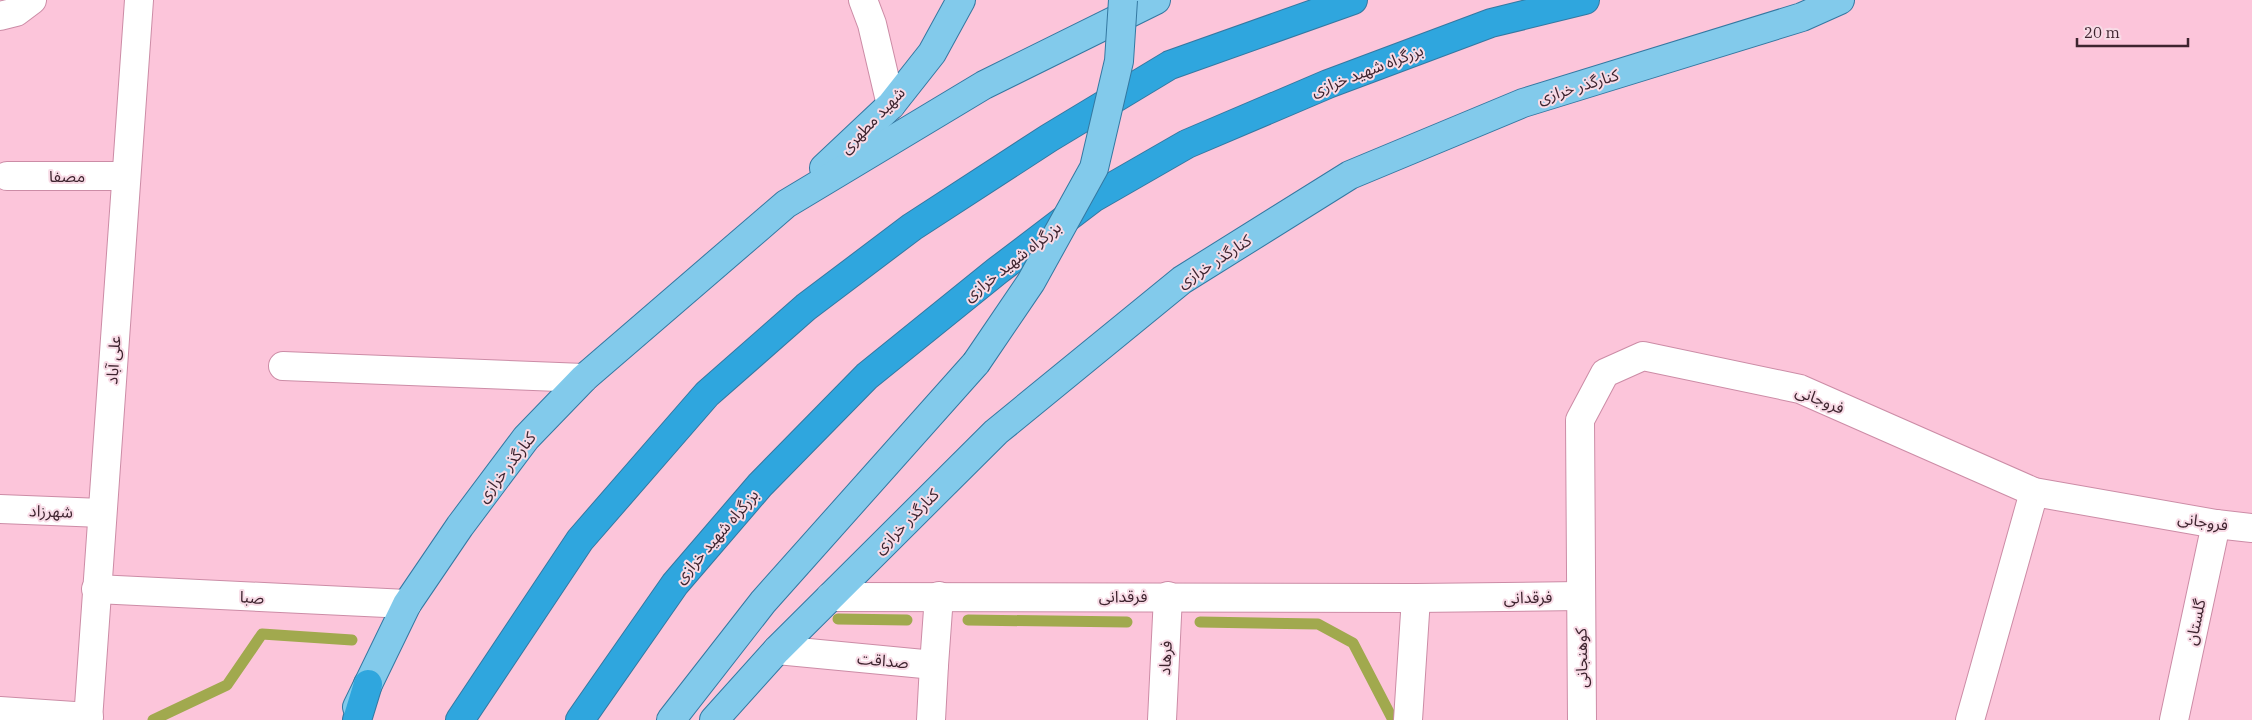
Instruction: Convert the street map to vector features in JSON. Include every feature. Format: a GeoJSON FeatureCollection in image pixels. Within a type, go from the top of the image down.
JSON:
{"type":"FeatureCollection","features":[{"type":"Feature","properties":{"kind":"highway"},"geometry":{"type":"LineString","coordinates":[[460,720],[580,540],[707,394],[806,307],[912,227],[1049,138],[1170,65],[1353,0]]}},
{"type":"Feature","properties":{"kind":"highway","name":"بزرگراه شهید خرازی"},"geometry":{"type":"LineString","coordinates":[[580,720],[675,584],[760,485],[867,376],[997,271],[1093,198],[1187,144],[1328,84],[1491,24],[1585,0]]}},
{"type":"Feature","properties":{"kind":"highway"},"geometry":{"type":"LineString","coordinates":[[357,720],[368,684]]}},
{"type":"Feature","properties":{"kind":"main road","name":"شهید مطهری"},"geometry":{"type":"LineString","coordinates":[[786,204],[891,105],[932,52],[961,0]]}},
{"type":"Feature","properties":{"kind":"main road"},"geometry":{"type":"LineString","coordinates":[[671,720],[763,602],[976,363],[1031,282],[1094,168],[1119,61],[1123,0]]}},
{"type":"Feature","properties":{"kind":"main road","name":"کنارگذر خرازی"},"geometry":{"type":"LineString","coordinates":[[351,720],[407,604],[460,526],[526,438],[584,378],[786,204],[984,85],[1156,0]]}},
{"type":"Feature","properties":{"kind":"main road","name":"کنارگذر خرازی"},"geometry":{"type":"LineString","coordinates":[[714,720],[777,650],[996,432],[1182,280],[1350,175],[1523,103],[1802,17],[1840,0]]}},
{"type":"Feature","properties":{"kind":"street"},"geometry":{"type":"LineString","coordinates":[[0,16],[16,12],[32,0]]}},
{"type":"Feature","properties":{"kind":"street","name":"علی آباد"},"geometry":{"type":"LineString","coordinates":[[88,719],[139,0]]}},
{"type":"Feature","properties":{"kind":"street"},"geometry":{"type":"LineString","coordinates":[[863,0],[872,24],[891,105]]}},
{"type":"Feature","properties":{"kind":"street","name":"مصفا"},"geometry":{"type":"LineString","coordinates":[[7,176],[126,176]]}},
{"type":"Feature","properties":{"kind":"street","name":"فروجانی"},"geometry":{"type":"LineString","coordinates":[[1580,596],[1580,420],[1604,373],[1643,356],[1800,389],[2034,492],[2216,524],[2252,528]]}},
{"type":"Feature","properties":{"kind":"street"},"geometry":{"type":"LineString","coordinates":[[283,366],[584,378]]}},
{"type":"Feature","properties":{"kind":"street"},"geometry":{"type":"LineString","coordinates":[[1970,720],[2034,492]]}},
{"type":"Feature","properties":{"kind":"street","name":"شهرزاد"},"geometry":{"type":"LineString","coordinates":[[0,509],[102,513]]}},
{"type":"Feature","properties":{"kind":"street","name":"گلستان"},"geometry":{"type":"LineString","coordinates":[[2174,720],[2216,524]]}},
{"type":"Feature","properties":{"kind":"street","name":"صبا"},"geometry":{"type":"LineString","coordinates":[[96,589],[407,604]]}},
{"type":"Feature","properties":{"kind":"street","name":"فرقدانی"},"geometry":{"type":"LineString","coordinates":[[830,596],[1416,598],[1580,596]]}},
{"type":"Feature","properties":{"kind":"street"},"geometry":{"type":"LineString","coordinates":[[931,720],[939,596]]}},
{"type":"Feature","properties":{"kind":"street","name":"فرهاد"},"geometry":{"type":"LineString","coordinates":[[1162,720],[1168,596]]}},
{"type":"Feature","properties":{"kind":"street","name":"کوهنجانی"},"geometry":{"type":"LineString","coordinates":[[1580,596],[1582,720]]}},
{"type":"Feature","properties":{"kind":"street"},"geometry":{"type":"LineString","coordinates":[[1408,720],[1416,598]]}},
{"type":"Feature","properties":{"kind":"street","name":"صداقت"},"geometry":{"type":"LineString","coordinates":[[777,650],[934,664]]}},
{"type":"Feature","properties":{"kind":"street"},"geometry":{"type":"LineString","coordinates":[[0,711],[88,719]]}},
{"type":"Feature","properties":{"kind":"waterway"},"geometry":{"type":"LineString","coordinates":[[838,619],[907,620]]}},
{"type":"Feature","properties":{"kind":"waterway"},"geometry":{"type":"LineString","coordinates":[[968,620],[1127,622]]}},
{"type":"Feature","properties":{"kind":"waterway"},"geometry":{"type":"LineString","coordinates":[[1200,622],[1318,624],[1353,643],[1393,720]]}},
{"type":"Feature","properties":{"kind":"waterway"},"geometry":{"type":"LineString","coordinates":[[153,720],[227,685],[262,634],[352,640]]}}]}
